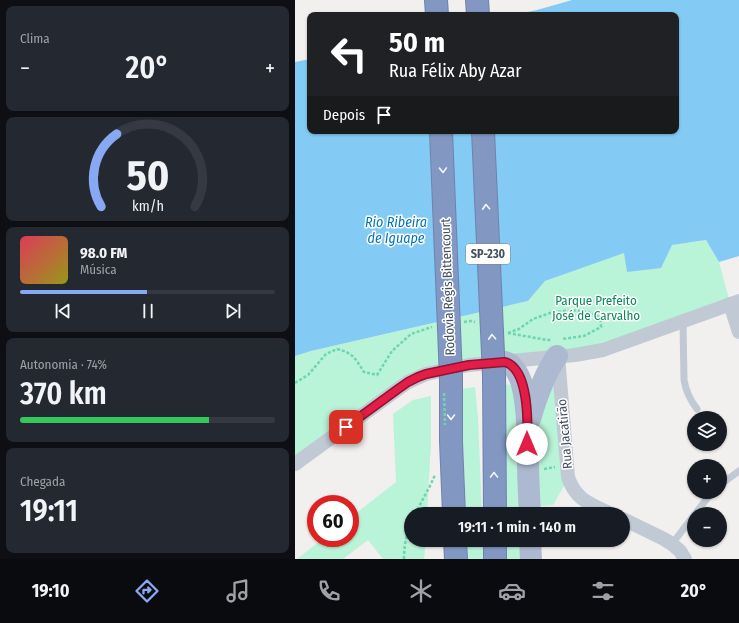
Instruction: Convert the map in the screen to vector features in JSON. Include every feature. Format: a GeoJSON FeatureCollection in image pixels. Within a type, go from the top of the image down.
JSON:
{"type":"FeatureCollection","features":[{"type":"Feature","properties":{"kind":"highway"},"geometry":{"type":"LineString","coordinates":[[436,0],[437,12]]}},
{"type":"Feature","properties":{"kind":"highway"},"geometry":{"type":"LineString","coordinates":[[477,0],[478,12]]}},
{"type":"Feature","properties":{"kind":"highway","name":"Rodovia Régis Bittencourt"},"geometry":{"type":"LineString","coordinates":[[441,134],[451,378],[451,441],[454,507]]}},
{"type":"Feature","properties":{"kind":"highway","name":"SP-230"},"geometry":{"type":"LineString","coordinates":[[483,134],[499,369],[495,507]]}},
{"type":"Feature","properties":{"kind":"highway"},"geometry":{"type":"LineString","coordinates":[[441,507],[441,491],[451,441]]}},
{"type":"Feature","properties":{"kind":"highway"},"geometry":{"type":"LineString","coordinates":[[441,547],[441,559]]}},
{"type":"Feature","properties":{"kind":"highway"},"geometry":{"type":"LineString","coordinates":[[455,547],[456,559]]}},
{"type":"Feature","properties":{"kind":"highway"},"geometry":{"type":"LineString","coordinates":[[495,547],[495,559]]}},
{"type":"Feature","properties":{"kind":"main road"},"geometry":{"type":"LineString","coordinates":[[527,428],[539,391],[552,364],[558,356]]}},
{"type":"Feature","properties":{"kind":"main road"},"geometry":{"type":"LineString","coordinates":[[499,369],[509,363],[515,368],[524,393],[526,404],[530,507]]}},
{"type":"Feature","properties":{"kind":"main road"},"geometry":{"type":"LineString","coordinates":[[530,547],[531,559]]}},
{"type":"Feature","properties":{"kind":"street"},"geometry":{"type":"LineString","coordinates":[[295,464],[408,382],[426,374],[469,365],[499,369],[558,356],[575,355],[603,350],[734,303],[739,332]]}},
{"type":"Feature","properties":{"kind":"street","name":"Rua Jacatirão"},"geometry":{"type":"LineString","coordinates":[[558,356],[568,477],[577,495],[596,507]]}},
{"type":"Feature","properties":{"kind":"street"},"geometry":{"type":"LineString","coordinates":[[630,523],[672,544],[685,559]]}},
{"type":"Feature","properties":{"kind":"lane"},"geometry":{"type":"LineString","coordinates":[[683,322],[685,389],[697,409]]}},
{"type":"Feature","properties":{"kind":"lane"},"geometry":{"type":"LineString","coordinates":[[727,479],[739,470]]}},
{"type":"Feature","properties":{"kind":"lane"},"geometry":{"type":"LineString","coordinates":[[700,507],[706,499]]}},
{"type":"Feature","properties":{"kind":"lane"},"geometry":{"type":"LineString","coordinates":[[672,544],[687,524]]}},
{"type":"Feature","properties":{"kind":"path"},"geometry":{"type":"LineString","coordinates":[[571,310],[588,312],[597,315],[601,322],[601,327],[596,330],[583,336],[569,339],[547,340],[507,333],[519,329],[533,319],[550,313],[571,310]]}},
{"type":"Feature","properties":{"kind":"path"},"geometry":{"type":"LineString","coordinates":[[457,322],[471,321],[477,323]]}},
{"type":"Feature","properties":{"kind":"path"},"geometry":{"type":"LineString","coordinates":[[295,383],[308,374],[326,354],[337,348],[353,356],[364,372],[377,375],[392,351],[411,334],[435,327]]}},
{"type":"Feature","properties":{"kind":"path"},"geometry":{"type":"LineString","coordinates":[[528,471],[567,466]]}},
{"type":"Feature","properties":{"kind":"path"},"geometry":{"type":"LineString","coordinates":[[404,547],[404,559]]}},
{"type":"Feature","properties":{"kind":"green space","name":"Parque Prefeito José de Carvalho"},"geometry":{"type":"Polygon","coordinates":[[[706,240],[719,262],[730,303],[604,349],[428,373],[295,459],[295,356],[528,301],[545,281],[625,252],[706,240]]]}},
{"type":"Feature","properties":{"kind":"green space"},"geometry":{"type":"Polygon","coordinates":[[[555,381],[565,484],[553,505],[538,506],[538,410],[555,381]]]}},
{"type":"Feature","properties":{"kind":"green space"},"geometry":{"type":"Polygon","coordinates":[[[505,384],[514,388],[522,507],[506,507],[505,384]]]}},
{"type":"Feature","properties":{"kind":"green space"},"geometry":{"type":"Polygon","coordinates":[[[475,387],[478,418],[482,507],[466,507],[461,389],[475,387]]]}},
{"type":"Feature","properties":{"kind":"green space"},"geometry":{"type":"Polygon","coordinates":[[[431,396],[431,443],[427,507],[404,507],[404,547],[425,547],[424,559],[383,559],[368,540],[359,547],[359,511],[396,482],[393,414],[413,400],[431,396]]]}},
{"type":"Feature","properties":{"kind":"green space"},"geometry":{"type":"Polygon","coordinates":[[[312,547],[359,547],[343,559],[297,559],[312,547]]]}},
{"type":"Feature","properties":{"kind":"green space"},"geometry":{"type":"Polygon","coordinates":[[[467,547],[483,547],[484,559],[468,559],[467,547]]]}},
{"type":"Feature","properties":{"kind":"green space"},"geometry":{"type":"Polygon","coordinates":[[[507,547],[522,547],[522,559],[507,559],[507,547]]]}},
{"type":"Feature","properties":{"kind":"water","name":"Rio Ribeira de Iguape"},"geometry":{"type":"Polygon","coordinates":[[[572,0],[739,0],[739,256],[719,262],[706,240],[672,245],[661,268],[627,272],[624,253],[545,281],[528,301],[295,356],[295,62],[307,60],[307,134],[679,134],[679,12],[527,12],[572,0]]]}},
{"type":"Feature","properties":{"kind":"route"},"geometry":{"type":"LineString","coordinates":[[346,427],[408,382],[418,377],[469,365],[505,362],[509,363],[515,368],[524,393],[526,404],[527,444]]}}]}
